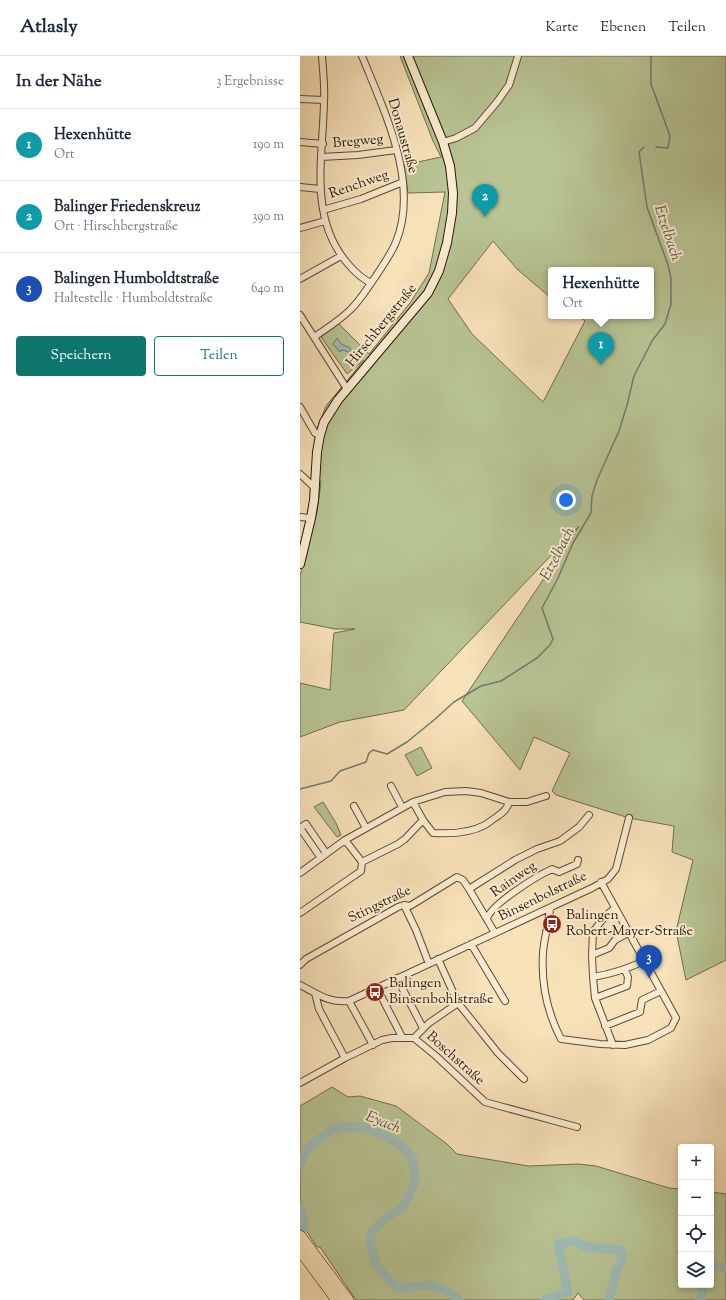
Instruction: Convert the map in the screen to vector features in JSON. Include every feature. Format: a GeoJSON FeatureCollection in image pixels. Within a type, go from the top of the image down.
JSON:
{"type":"FeatureCollection","features":[{"type":"Feature","properties":{"kind":"highway"},"geometry":{"type":"LineString","coordinates":[[300,1236],[337,1300]]}},
{"type":"Feature","properties":{"kind":"highway"},"geometry":{"type":"LineString","coordinates":[[300,1250],[348,1300]]}},
{"type":"Feature","properties":{"kind":"street"},"geometry":{"type":"LineString","coordinates":[[322,56],[324,100],[320,188],[325,221],[331,238],[341,256],[352,269],[366,281],[371,283]]}},
{"type":"Feature","properties":{"kind":"street","name":"Donaustraße"},"geometry":{"type":"LineString","coordinates":[[314,337],[350,310],[371,283],[396,243],[404,210],[403,182],[396,150],[383,109],[362,56]]}},
{"type":"Feature","properties":{"kind":"street","name":"Hirschbergstraße"},"geometry":{"type":"LineString","coordinates":[[300,564],[312,518],[317,452],[324,422],[331,409],[347,389],[428,293],[439,271],[447,243],[452,213],[453,193],[450,166],[444,142],[408,56]]}},
{"type":"Feature","properties":{"kind":"street"},"geometry":{"type":"LineString","coordinates":[[444,142],[456,138],[474,128],[497,102],[509,85],[518,56]]}},
{"type":"Feature","properties":{"kind":"street"},"geometry":{"type":"LineString","coordinates":[[300,99],[324,100]]}},
{"type":"Feature","properties":{"kind":"street"},"geometry":{"type":"LineString","coordinates":[[300,142],[323,144]]}},
{"type":"Feature","properties":{"kind":"street","name":"Bregweg"},"geometry":{"type":"LineString","coordinates":[[321,157],[358,155],[396,150]]}},
{"type":"Feature","properties":{"kind":"street","name":"Renchweg"},"geometry":{"type":"LineString","coordinates":[[323,210],[361,199],[403,182]]}},
{"type":"Feature","properties":{"kind":"street"},"geometry":{"type":"LineString","coordinates":[[300,187],[320,188]]}},
{"type":"Feature","properties":{"kind":"street"},"geometry":{"type":"LineString","coordinates":[[300,228],[325,221]]}},
{"type":"Feature","properties":{"kind":"street"},"geometry":{"type":"LineString","coordinates":[[300,279],[341,256]]}},
{"type":"Feature","properties":{"kind":"street"},"geometry":{"type":"LineString","coordinates":[[300,315],[347,389]]}},
{"type":"Feature","properties":{"kind":"street"},"geometry":{"type":"LineString","coordinates":[[300,407],[315,433],[320,435]]}},
{"type":"Feature","properties":{"kind":"street"},"geometry":{"type":"LineString","coordinates":[[300,474],[315,488]]}},
{"type":"Feature","properties":{"kind":"street"},"geometry":{"type":"LineString","coordinates":[[300,517],[312,518]]}},
{"type":"Feature","properties":{"kind":"street"},"geometry":{"type":"LineString","coordinates":[[390,786],[402,807]]}},
{"type":"Feature","properties":{"kind":"street"},"geometry":{"type":"LineString","coordinates":[[300,873],[345,840],[413,802],[445,792],[481,793],[509,802],[528,802],[546,796]]}},
{"type":"Feature","properties":{"kind":"street"},"geometry":{"type":"LineString","coordinates":[[413,802],[423,820],[433,833],[445,834],[469,830],[484,825],[504,812],[508,807],[509,802]]}},
{"type":"Feature","properties":{"kind":"street"},"geometry":{"type":"LineString","coordinates":[[354,806],[366,828]]}},
{"type":"Feature","properties":{"kind":"street"},"geometry":{"type":"LineString","coordinates":[[469,889],[515,860],[537,849],[560,841],[579,827],[589,815]]}},
{"type":"Feature","properties":{"kind":"street","name":"Binsenbolstraße"},"geometry":{"type":"LineString","coordinates":[[300,985],[325,999],[338,1002],[349,1001],[592,888],[608,879],[616,869],[629,818]]}},
{"type":"Feature","properties":{"kind":"street"},"geometry":{"type":"LineString","coordinates":[[362,862],[398,844],[405,839],[423,820]]}},
{"type":"Feature","properties":{"kind":"street"},"geometry":{"type":"LineString","coordinates":[[321,858],[300,828],[306,824],[326,853]]}},
{"type":"Feature","properties":{"kind":"street"},"geometry":{"type":"LineString","coordinates":[[300,913],[361,871],[362,862],[345,840]]}},
{"type":"Feature","properties":{"kind":"street","name":"Rainweg"},"geometry":{"type":"LineString","coordinates":[[487,919],[494,909],[534,878],[552,869],[559,872],[577,864],[578,860]]}},
{"type":"Feature","properties":{"kind":"street","name":"Stingstraße"},"geometry":{"type":"LineString","coordinates":[[300,965],[306,959],[384,914],[404,905],[410,906],[457,877],[463,880],[495,933]]}},
{"type":"Feature","properties":{"kind":"street"},"geometry":{"type":"LineString","coordinates":[[550,908],[543,953],[545,998],[551,1017],[561,1039],[613,1045],[625,1045],[648,1040],[671,1028],[676,1018],[601,882]]}},
{"type":"Feature","properties":{"kind":"street"},"geometry":{"type":"LineString","coordinates":[[404,905],[416,930],[429,964]]}},
{"type":"Feature","properties":{"kind":"street"},"geometry":{"type":"LineString","coordinates":[[613,1045],[595,998],[592,977],[592,955],[593,932],[605,916],[615,908]]}},
{"type":"Feature","properties":{"kind":"street"},"geometry":{"type":"LineString","coordinates":[[592,955],[609,948],[615,940],[628,933]]}},
{"type":"Feature","properties":{"kind":"street"},"geometry":{"type":"LineString","coordinates":[[471,944],[505,1001]]}},
{"type":"Feature","properties":{"kind":"street"},"geometry":{"type":"LineString","coordinates":[[438,959],[458,1003],[498,1053],[524,1080]]}},
{"type":"Feature","properties":{"kind":"street"},"geometry":{"type":"LineString","coordinates":[[592,977],[624,970],[644,961]]}},
{"type":"Feature","properties":{"kind":"street"},"geometry":{"type":"LineString","coordinates":[[595,998],[627,986],[628,977],[624,970]]}},
{"type":"Feature","properties":{"kind":"street"},"geometry":{"type":"LineString","coordinates":[[397,978],[423,1028]]}},
{"type":"Feature","properties":{"kind":"street"},"geometry":{"type":"LineString","coordinates":[[376,988],[402,1037]]}},
{"type":"Feature","properties":{"kind":"street"},"geometry":{"type":"LineString","coordinates":[[605,1026],[640,1012],[642,1000],[661,991]]}},
{"type":"Feature","properties":{"kind":"street"},"geometry":{"type":"LineString","coordinates":[[315,993],[319,1009],[345,1058]]}},
{"type":"Feature","properties":{"kind":"street"},"geometry":{"type":"LineString","coordinates":[[349,1001],[373,1045]]}},
{"type":"Feature","properties":{"kind":"street"},"geometry":{"type":"LineString","coordinates":[[414,1038],[423,1028],[458,1003]]}},
{"type":"Feature","properties":{"kind":"street","name":"Boschstraße"},"geometry":{"type":"LineString","coordinates":[[300,1083],[345,1058],[382,1040],[402,1037],[414,1038],[436,1056],[485,1102],[577,1128]]}},
{"type":"Feature","properties":{"kind":"green space"},"geometry":{"type":"Polygon","coordinates":[[[400,56],[726,56],[726,960],[686,980],[676,931],[693,860],[672,852],[674,826],[629,818],[556,795],[552,791],[570,753],[534,737],[520,770],[462,701],[579,526],[404,710],[340,722],[300,737],[300,683],[330,690],[334,633],[355,629],[335,629],[300,622],[300,576],[317,512],[321,482],[314,471],[317,429],[326,406],[364,360],[347,374],[321,337],[339,324],[369,354],[410,303],[429,273],[445,192],[408,193],[404,165],[441,157],[433,141],[400,56]],[[493,241],[448,299],[472,334],[543,402],[585,321],[583,319],[654,319],[654,267],[548,267],[548,295],[517,269],[493,241]]]}},
{"type":"Feature","properties":{"kind":"green space"},"geometry":{"type":"Polygon","coordinates":[[[421,747],[432,768],[417,776],[405,755],[421,747]]]}},
{"type":"Feature","properties":{"kind":"green space"},"geometry":{"type":"Polygon","coordinates":[[[323,802],[336,823],[341,835],[337,837],[314,807],[323,802]]]}},
{"type":"Feature","properties":{"kind":"green space"},"geometry":{"type":"Polygon","coordinates":[[[332,1087],[348,1097],[360,1096],[396,1106],[447,1144],[457,1154],[528,1166],[578,1164],[596,1166],[669,1188],[678,1189],[678,1288],[714,1288],[714,1192],[726,1194],[726,1300],[584,1300],[578,1293],[573,1300],[356,1300],[320,1247],[317,1247],[300,1221],[300,1106],[332,1087]]]}},
{"type":"Feature","properties":{"kind":"water"},"geometry":{"type":"Polygon","coordinates":[[[337,338],[341,344],[350,348],[351,353],[341,350],[340,352],[333,344],[337,338]]]}},
{"type":"Feature","properties":{"kind":"waterway","name":"Etzelbach"},"geometry":{"type":"LineString","coordinates":[[651,56],[651,84],[670,136],[668,148],[656,147]]}},
{"type":"Feature","properties":{"kind":"waterway","name":"Etzelbach"},"geometry":{"type":"LineString","coordinates":[[300,789],[331,781],[340,771],[366,762],[369,753],[373,750],[387,754],[407,742],[454,702],[481,686],[501,681],[537,658],[550,645],[553,639],[542,608],[558,578],[573,543],[591,513],[592,496],[597,480],[619,431],[634,376],[652,341],[665,324],[671,304],[671,278],[668,265],[647,207],[639,152],[644,147]]}},
{"type":"Feature","properties":{"kind":"waterway","name":"Eyach"},"geometry":{"type":"LineString","coordinates":[[300,1163],[311,1145],[332,1129],[343,1127],[362,1127],[400,1144],[412,1157],[416,1181],[403,1207],[384,1219],[371,1233],[370,1243],[376,1264],[386,1277],[398,1288],[432,1285],[445,1290],[459,1300]]}},
{"type":"Feature","properties":{"kind":"waterway","name":"Eyach"},"geometry":{"type":"LineString","coordinates":[[300,1208],[304,1220],[304,1228],[300,1231]]}},
{"type":"Feature","properties":{"kind":"waterway","name":"Eyach"},"geometry":{"type":"LineString","coordinates":[[545,1300],[568,1292],[558,1244],[573,1241],[587,1247],[620,1250],[623,1256],[616,1272],[609,1300]]}},
{"type":"Feature","properties":{"kind":"waterway","name":"Eyach"},"geometry":{"type":"LineString","coordinates":[[714,1266],[726,1268]]}},
{"type":"Feature","properties":{"kind":"waterway","name":"Eyach"},"geometry":{"type":"LineString","coordinates":[[700,1300],[702,1288]]}},
{"type":"Feature","properties":{"kind":"place","name":"Balinger Friedenskreuz"},"geometry":{"type":"Point","coordinates":[485,217]}},
{"type":"Feature","properties":{"kind":"place","name":"Hexenhütte"},"geometry":{"type":"Point","coordinates":[601,365]}},
{"type":"Feature","properties":{"kind":"place","name":"Balingen Robert-Mayer-Straße"},"geometry":{"type":"Point","coordinates":[552,924]}},
{"type":"Feature","properties":{"kind":"place","name":"Balingen Humboldtstraße"},"geometry":{"type":"Point","coordinates":[649,978]}},
{"type":"Feature","properties":{"kind":"place","name":"Balingen Binsenbohlstraße"},"geometry":{"type":"Point","coordinates":[375,992]}}]}
